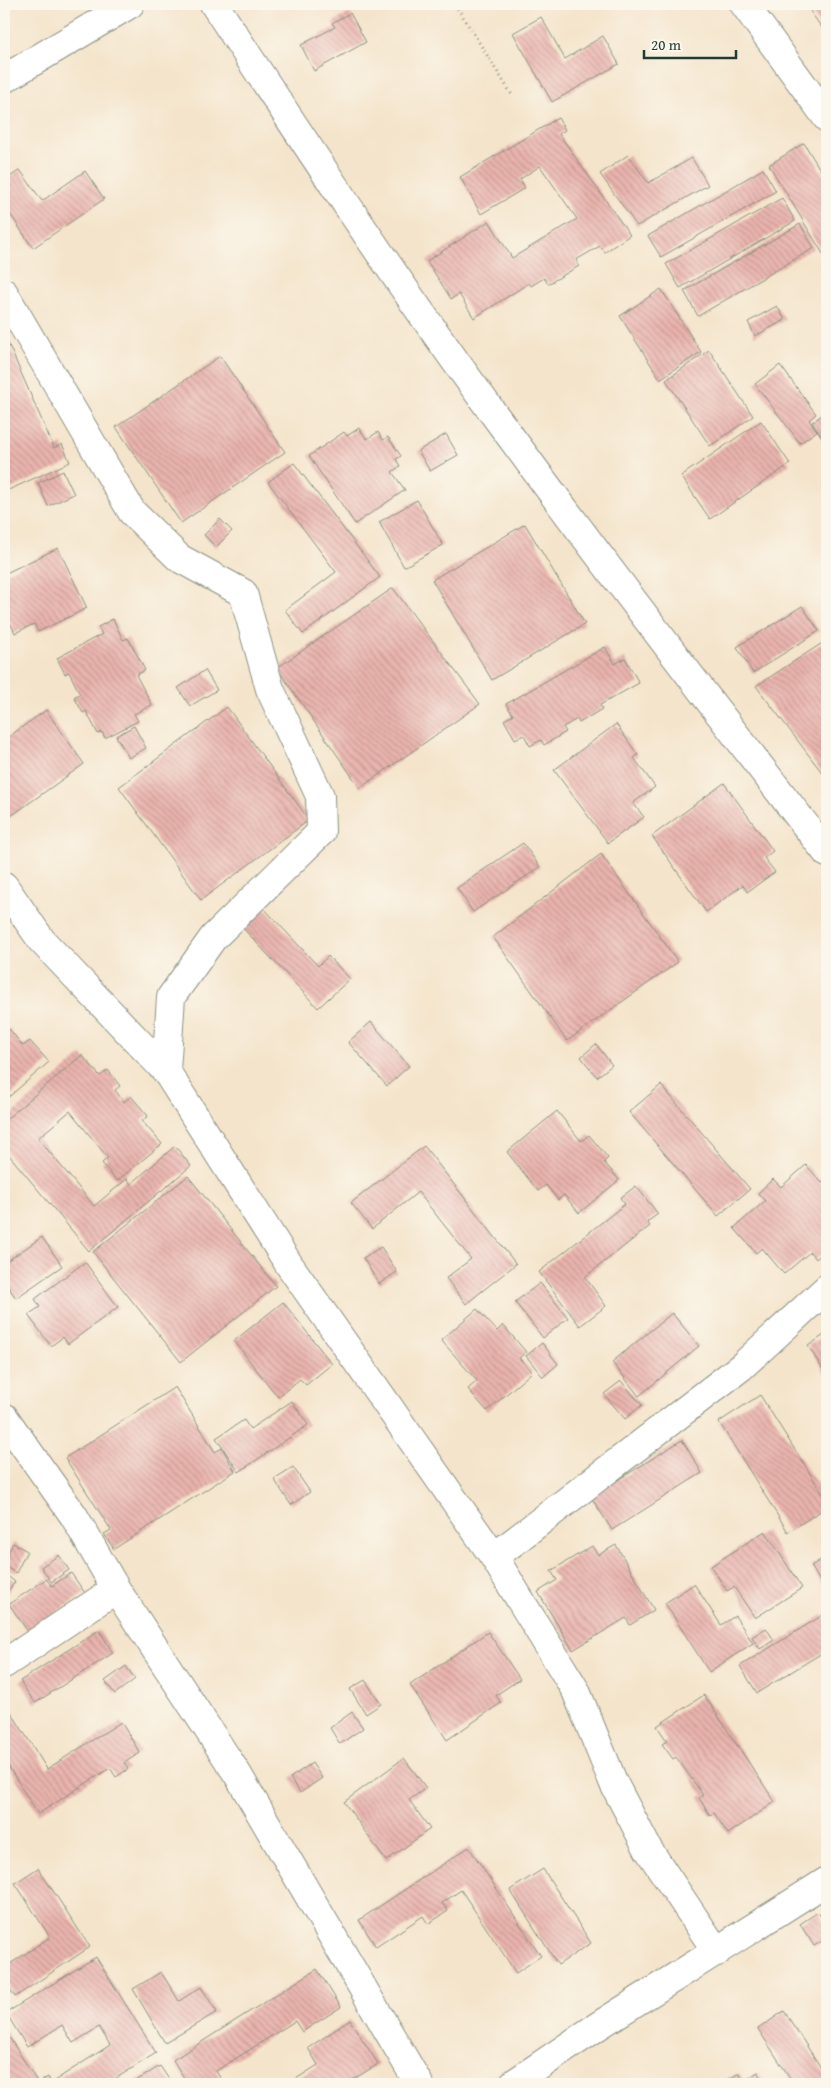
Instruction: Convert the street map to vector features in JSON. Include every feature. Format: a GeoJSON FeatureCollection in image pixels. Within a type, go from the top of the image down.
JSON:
{"type":"FeatureCollection","features":[{"type":"Feature","properties":{"kind":"street"},"geometry":{"type":"LineString","coordinates":[[4,78],[130,4]]}},
{"type":"Feature","properties":{"kind":"street"},"geometry":{"type":"LineString","coordinates":[[214,4],[314,156],[495,415],[692,679],[827,853]]}},
{"type":"Feature","properties":{"kind":"street"},"geometry":{"type":"LineString","coordinates":[[744,4],[827,118]]}},
{"type":"Feature","properties":{"kind":"street"},"geometry":{"type":"LineString","coordinates":[[4,293],[132,512],[179,558],[242,593],[270,689],[320,796],[321,832],[213,938],[171,998],[166,1070]]}},
{"type":"Feature","properties":{"kind":"street"},"geometry":{"type":"LineString","coordinates":[[4,886],[42,941],[166,1070],[290,1266],[494,1557],[576,1691],[614,1784],[648,1849],[717,1952]]}},
{"type":"Feature","properties":{"kind":"street"},"geometry":{"type":"LineString","coordinates":[[494,1557],[740,1367],[827,1288]]}},
{"type":"Feature","properties":{"kind":"street"},"geometry":{"type":"LineString","coordinates":[[4,1417],[74,1516],[116,1589],[238,1775],[419,2084]]}},
{"type":"Feature","properties":{"kind":"street"},"geometry":{"type":"LineString","coordinates":[[4,1664],[116,1589]]}},
{"type":"Feature","properties":{"kind":"street"},"geometry":{"type":"LineString","coordinates":[[513,2084],[598,2026],[827,1881]]}},
{"type":"Feature","properties":{"kind":"path"},"geometry":{"type":"LineString","coordinates":[[455,4],[512,95]]}},
{"type":"Feature","properties":{"kind":"building"},"geometry":{"type":"Polygon","coordinates":[[[805,4],[827,4],[827,35],[805,4]]]}},
{"type":"Feature","properties":{"kind":"building"},"geometry":{"type":"Polygon","coordinates":[[[350,13],[366,42],[314,71],[301,45],[335,27],[332,23],[350,13]]]}},
{"type":"Feature","properties":{"kind":"building"},"geometry":{"type":"Polygon","coordinates":[[[541,17],[565,59],[603,36],[619,64],[552,102],[513,33],[541,17]]]}},
{"type":"Feature","properties":{"kind":"building"},"geometry":{"type":"Polygon","coordinates":[[[558,118],[565,130],[559,134],[630,235],[605,252],[600,246],[576,260],[579,266],[548,284],[544,278],[531,286],[529,283],[474,318],[459,294],[451,299],[427,261],[489,221],[512,258],[577,219],[540,166],[520,179],[525,188],[481,214],[460,177],[558,118]]]}},
{"type":"Feature","properties":{"kind":"building"},"geometry":{"type":"Polygon","coordinates":[[[804,143],[827,181],[827,256],[825,257],[769,165],[804,143]]]}},
{"type":"Feature","properties":{"kind":"building"},"geometry":{"type":"Polygon","coordinates":[[[628,155],[648,183],[692,158],[708,185],[637,226],[600,174],[628,155]]]}},
{"type":"Feature","properties":{"kind":"building"},"geometry":{"type":"Polygon","coordinates":[[[763,169],[776,191],[661,257],[648,236],[763,169]]]}},
{"type":"Feature","properties":{"kind":"building"},"geometry":{"type":"Polygon","coordinates":[[[20,170],[42,201],[85,171],[104,199],[33,248],[4,205],[4,181],[20,170]]]}},
{"type":"Feature","properties":{"kind":"building"},"geometry":{"type":"Polygon","coordinates":[[[782,198],[795,221],[680,288],[666,264],[782,198]]]}},
{"type":"Feature","properties":{"kind":"building"},"geometry":{"type":"Polygon","coordinates":[[[800,224],[814,248],[698,316],[684,291],[800,224]]]}},
{"type":"Feature","properties":{"kind":"building"},"geometry":{"type":"Polygon","coordinates":[[[661,289],[701,352],[660,379],[620,316],[661,289]]]}},
{"type":"Feature","properties":{"kind":"building"},"geometry":{"type":"Polygon","coordinates":[[[777,306],[785,320],[755,336],[748,322],[777,306]]]}},
{"type":"Feature","properties":{"kind":"building"},"geometry":{"type":"Polygon","coordinates":[[[4,334],[54,448],[62,444],[70,462],[4,492],[4,334]]]}},
{"type":"Feature","properties":{"kind":"building"},"geometry":{"type":"Polygon","coordinates":[[[709,350],[753,416],[710,446],[666,380],[709,350]]]}},
{"type":"Feature","properties":{"kind":"building"},"geometry":{"type":"Polygon","coordinates":[[[220,356],[285,452],[181,523],[116,427],[220,356]]]}},
{"type":"Feature","properties":{"kind":"building"},"geometry":{"type":"Polygon","coordinates":[[[780,365],[816,414],[809,420],[817,431],[800,443],[755,384],[780,365]]]}},
{"type":"Feature","properties":{"kind":"building"},"geometry":{"type":"Polygon","coordinates":[[[827,412],[827,445],[812,422],[827,412]]]}},
{"type":"Feature","properties":{"kind":"building"},"geometry":{"type":"Polygon","coordinates":[[[761,421],[790,464],[710,519],[681,476],[761,421]]]}},
{"type":"Feature","properties":{"kind":"building"},"geometry":{"type":"Polygon","coordinates":[[[359,428],[367,439],[378,432],[383,440],[388,437],[401,456],[396,459],[400,466],[392,472],[405,490],[355,524],[309,456],[344,432],[347,436],[359,428]]]}},
{"type":"Feature","properties":{"kind":"building"},"geometry":{"type":"Polygon","coordinates":[[[446,434],[458,455],[430,471],[418,451],[446,434]]]}},
{"type":"Feature","properties":{"kind":"building"},"geometry":{"type":"Polygon","coordinates":[[[294,463],[380,577],[303,634],[285,610],[336,572],[268,482],[294,463]]]}},
{"type":"Feature","properties":{"kind":"building"},"geometry":{"type":"Polygon","coordinates":[[[63,471],[74,494],[48,506],[38,483],[63,471]]]}},
{"type":"Feature","properties":{"kind":"building"},"geometry":{"type":"Polygon","coordinates":[[[417,500],[443,545],[404,567],[379,522],[417,500]]]}},
{"type":"Feature","properties":{"kind":"building"},"geometry":{"type":"Polygon","coordinates":[[[220,519],[232,531],[216,547],[204,535],[220,519]]]}},
{"type":"Feature","properties":{"kind":"building"},"geometry":{"type":"Polygon","coordinates":[[[525,524],[585,624],[492,680],[432,580],[525,524]]]}},
{"type":"Feature","properties":{"kind":"building"},"geometry":{"type":"Polygon","coordinates":[[[58,548],[87,608],[38,632],[34,624],[15,633],[4,610],[4,574],[58,548]]]}},
{"type":"Feature","properties":{"kind":"building"},"geometry":{"type":"Polygon","coordinates":[[[393,588],[480,704],[360,788],[277,668],[393,588]]]}},
{"type":"Feature","properties":{"kind":"building"},"geometry":{"type":"Polygon","coordinates":[[[802,606],[819,631],[753,673],[737,647],[802,606]]]}},
{"type":"Feature","properties":{"kind":"building"},"geometry":{"type":"Polygon","coordinates":[[[113,619],[123,640],[128,638],[145,670],[136,675],[152,705],[134,714],[138,721],[105,738],[102,732],[98,734],[86,711],[83,713],[74,697],[80,694],[69,672],[65,674],[57,658],[102,634],[98,627],[113,619]]]}},
{"type":"Feature","properties":{"kind":"building"},"geometry":{"type":"Polygon","coordinates":[[[827,640],[827,779],[756,686],[827,640]]]}},
{"type":"Feature","properties":{"kind":"building"},"geometry":{"type":"Polygon","coordinates":[[[605,647],[615,664],[625,658],[639,683],[600,705],[602,709],[579,723],[577,719],[563,727],[566,732],[544,745],[541,740],[530,746],[524,735],[515,739],[504,720],[513,715],[506,704],[605,647]]]}},
{"type":"Feature","properties":{"kind":"building"},"geometry":{"type":"Polygon","coordinates":[[[205,670],[217,690],[190,706],[178,688],[205,670]]]}},
{"type":"Feature","properties":{"kind":"building"},"geometry":{"type":"Polygon","coordinates":[[[227,707],[309,820],[201,900],[119,787],[227,707]]]}},
{"type":"Feature","properties":{"kind":"building"},"geometry":{"type":"Polygon","coordinates":[[[46,710],[84,764],[4,821],[4,740],[46,710]]]}},
{"type":"Feature","properties":{"kind":"building"},"geometry":{"type":"Polygon","coordinates":[[[616,724],[638,755],[634,758],[655,787],[633,803],[644,817],[608,843],[554,770],[616,724]]]}},
{"type":"Feature","properties":{"kind":"building"},"geometry":{"type":"Polygon","coordinates":[[[134,726],[146,748],[129,758],[116,736],[134,726]]]}},
{"type":"Feature","properties":{"kind":"building"},"geometry":{"type":"Polygon","coordinates":[[[724,783],[773,851],[764,858],[775,872],[747,892],[743,885],[706,912],[652,836],[724,783]]]}},
{"type":"Feature","properties":{"kind":"building"},"geometry":{"type":"Polygon","coordinates":[[[523,843],[540,867],[473,912],[457,888],[523,843]]]}},
{"type":"Feature","properties":{"kind":"building"},"geometry":{"type":"Polygon","coordinates":[[[601,854],[678,962],[567,1041],[493,937],[601,854]]]}},
{"type":"Feature","properties":{"kind":"building"},"geometry":{"type":"Polygon","coordinates":[[[260,904],[318,966],[328,956],[350,979],[318,1008],[239,924],[260,904]]]}},
{"type":"Feature","properties":{"kind":"building"},"geometry":{"type":"Polygon","coordinates":[[[371,1022],[409,1066],[387,1086],[348,1042],[371,1022]]]}},
{"type":"Feature","properties":{"kind":"building"},"geometry":{"type":"Polygon","coordinates":[[[9,1029],[23,1046],[30,1041],[49,1062],[4,1101],[4,1034],[9,1029]]]}},
{"type":"Feature","properties":{"kind":"building"},"geometry":{"type":"Polygon","coordinates":[[[596,1044],[612,1065],[597,1077],[581,1057],[596,1044]]]}},
{"type":"Feature","properties":{"kind":"building"},"geometry":{"type":"Polygon","coordinates":[[[82,1055],[100,1076],[108,1070],[120,1086],[115,1090],[124,1102],[131,1096],[148,1116],[142,1121],[162,1144],[117,1181],[102,1163],[108,1158],[70,1111],[38,1138],[94,1206],[127,1179],[131,1184],[175,1146],[191,1166],[89,1251],[4,1149],[4,1121],[82,1055]]]}},
{"type":"Feature","properties":{"kind":"building"},"geometry":{"type":"Polygon","coordinates":[[[661,1085],[750,1189],[718,1216],[629,1112],[661,1085]]]}},
{"type":"Feature","properties":{"kind":"building"},"geometry":{"type":"Polygon","coordinates":[[[557,1111],[581,1141],[589,1135],[608,1158],[604,1162],[619,1180],[579,1213],[564,1195],[558,1200],[546,1185],[538,1191],[507,1152],[557,1111]]]}},
{"type":"Feature","properties":{"kind":"building"},"geometry":{"type":"Polygon","coordinates":[[[424,1146],[516,1264],[466,1304],[446,1278],[471,1259],[418,1192],[372,1229],[351,1203],[424,1146]]]}},
{"type":"Feature","properties":{"kind":"building"},"geometry":{"type":"Polygon","coordinates":[[[806,1165],[822,1183],[827,1178],[827,1249],[816,1259],[810,1252],[784,1274],[762,1248],[756,1253],[734,1228],[765,1201],[758,1193],[773,1179],[781,1187],[806,1165]]]}},
{"type":"Feature","properties":{"kind":"building"},"geometry":{"type":"Polygon","coordinates":[[[188,1176],[276,1286],[181,1362],[93,1252],[188,1176]]]}},
{"type":"Feature","properties":{"kind":"building"},"geometry":{"type":"Polygon","coordinates":[[[636,1186],[658,1214],[647,1222],[650,1226],[585,1277],[606,1306],[580,1326],[539,1272],[625,1204],[620,1198],[636,1186]]]}},
{"type":"Feature","properties":{"kind":"building"},"geometry":{"type":"Polygon","coordinates":[[[42,1237],[62,1266],[16,1298],[4,1281],[4,1263],[42,1237]]]}},
{"type":"Feature","properties":{"kind":"building"},"geometry":{"type":"Polygon","coordinates":[[[381,1247],[397,1272],[379,1284],[363,1258],[381,1247]]]}},
{"type":"Feature","properties":{"kind":"building"},"geometry":{"type":"Polygon","coordinates":[[[85,1262],[118,1307],[68,1344],[63,1337],[51,1346],[28,1315],[40,1307],[35,1299],[85,1262]]]}},
{"type":"Feature","properties":{"kind":"building"},"geometry":{"type":"Polygon","coordinates":[[[540,1283],[568,1318],[543,1338],[515,1302],[540,1283]]]}},
{"type":"Feature","properties":{"kind":"building"},"geometry":{"type":"Polygon","coordinates":[[[283,1302],[332,1364],[306,1385],[300,1379],[278,1397],[234,1341],[283,1302]]]}},
{"type":"Feature","properties":{"kind":"building"},"geometry":{"type":"Polygon","coordinates":[[[477,1309],[497,1331],[503,1325],[526,1352],[519,1358],[532,1372],[487,1411],[468,1389],[477,1381],[441,1340],[477,1309]]]}},
{"type":"Feature","properties":{"kind":"building"},"geometry":{"type":"Polygon","coordinates":[[[672,1313],[699,1346],[639,1396],[612,1362],[672,1313]]]}},
{"type":"Feature","properties":{"kind":"building"},"geometry":{"type":"Polygon","coordinates":[[[827,1333],[827,1376],[808,1346],[827,1333]]]}},
{"type":"Feature","properties":{"kind":"building"},"geometry":{"type":"Polygon","coordinates":[[[542,1343],[558,1364],[543,1377],[526,1356],[542,1343]]]}},
{"type":"Feature","properties":{"kind":"building"},"geometry":{"type":"Polygon","coordinates":[[[621,1381],[642,1405],[625,1419],[604,1394],[621,1381]]]}},
{"type":"Feature","properties":{"kind":"building"},"geometry":{"type":"Polygon","coordinates":[[[175,1387],[215,1452],[222,1448],[235,1471],[114,1549],[104,1534],[111,1530],[65,1458],[175,1387]]]}},
{"type":"Feature","properties":{"kind":"building"},"geometry":{"type":"Polygon","coordinates":[[[760,1395],[827,1500],[827,1507],[788,1532],[719,1422],[760,1395]]]}},
{"type":"Feature","properties":{"kind":"building"},"geometry":{"type":"Polygon","coordinates":[[[292,1401],[308,1425],[239,1472],[216,1438],[244,1420],[250,1429],[292,1401]]]}},
{"type":"Feature","properties":{"kind":"building"},"geometry":{"type":"Polygon","coordinates":[[[682,1440],[702,1473],[612,1530],[591,1497],[682,1440]]]}},
{"type":"Feature","properties":{"kind":"building"},"geometry":{"type":"Polygon","coordinates":[[[293,1467],[310,1492],[291,1505],[274,1479],[293,1467]]]}},
{"type":"Feature","properties":{"kind":"building"},"geometry":{"type":"Polygon","coordinates":[[[765,1531],[802,1588],[755,1618],[734,1587],[727,1591],[711,1566],[765,1531]]]}},
{"type":"Feature","properties":{"kind":"building"},"geometry":{"type":"Polygon","coordinates":[[[13,1543],[27,1551],[16,1573],[4,1566],[4,1561],[13,1543]]]}},
{"type":"Feature","properties":{"kind":"building"},"geometry":{"type":"Polygon","coordinates":[[[616,1545],[654,1610],[630,1625],[626,1618],[573,1650],[538,1592],[557,1580],[551,1571],[592,1546],[598,1555],[616,1545]]]}},
{"type":"Feature","properties":{"kind":"building"},"geometry":{"type":"Polygon","coordinates":[[[59,1555],[69,1570],[51,1582],[41,1567],[59,1555]]]}},
{"type":"Feature","properties":{"kind":"building"},"geometry":{"type":"Polygon","coordinates":[[[827,1556],[827,1593],[811,1566],[827,1556]]]}},
{"type":"Feature","properties":{"kind":"building"},"geometry":{"type":"Polygon","coordinates":[[[4,1573],[15,1582],[4,1596],[4,1573]]]}},
{"type":"Feature","properties":{"kind":"building"},"geometry":{"type":"Polygon","coordinates":[[[71,1573],[85,1593],[28,1632],[9,1604],[46,1579],[52,1586],[71,1573]]]}},
{"type":"Feature","properties":{"kind":"building"},"geometry":{"type":"Polygon","coordinates":[[[694,1584],[721,1625],[735,1616],[753,1643],[709,1672],[665,1603],[694,1584]]]}},
{"type":"Feature","properties":{"kind":"building"},"geometry":{"type":"Polygon","coordinates":[[[823,1615],[827,1622],[827,1650],[757,1693],[740,1666],[823,1615]]]}},
{"type":"Feature","properties":{"kind":"building"},"geometry":{"type":"Polygon","coordinates":[[[766,1628],[774,1640],[760,1649],[752,1637],[766,1628]]]}},
{"type":"Feature","properties":{"kind":"building"},"geometry":{"type":"Polygon","coordinates":[[[99,1630],[113,1653],[35,1703],[20,1681],[99,1630]]]}},
{"type":"Feature","properties":{"kind":"building"},"geometry":{"type":"Polygon","coordinates":[[[488,1632],[520,1679],[496,1695],[501,1703],[447,1740],[410,1685],[488,1632]]]}},
{"type":"Feature","properties":{"kind":"building"},"geometry":{"type":"Polygon","coordinates":[[[126,1666],[135,1679],[115,1694],[105,1681],[126,1666]]]}},
{"type":"Feature","properties":{"kind":"building"},"geometry":{"type":"Polygon","coordinates":[[[365,1680],[381,1704],[366,1714],[350,1689],[365,1680]]]}},
{"type":"Feature","properties":{"kind":"building"},"geometry":{"type":"Polygon","coordinates":[[[704,1695],[775,1802],[728,1834],[714,1813],[710,1815],[699,1798],[703,1795],[676,1757],[673,1759],[662,1744],[667,1741],[657,1726],[704,1695]]]}},
{"type":"Feature","properties":{"kind":"building"},"geometry":{"type":"Polygon","coordinates":[[[4,1701],[47,1769],[121,1722],[140,1753],[124,1763],[128,1769],[116,1777],[110,1768],[38,1814],[4,1759],[4,1701]]]}},
{"type":"Feature","properties":{"kind":"building"},"geometry":{"type":"Polygon","coordinates":[[[352,1712],[363,1728],[340,1744],[330,1728],[352,1712]]]}},
{"type":"Feature","properties":{"kind":"building"},"geometry":{"type":"Polygon","coordinates":[[[404,1758],[426,1788],[409,1800],[430,1829],[386,1861],[344,1802],[404,1758]]]}},
{"type":"Feature","properties":{"kind":"building"},"geometry":{"type":"Polygon","coordinates":[[[312,1763],[322,1778],[300,1793],[290,1778],[312,1763]]]}},
{"type":"Feature","properties":{"kind":"building"},"geometry":{"type":"Polygon","coordinates":[[[469,1847],[541,1956],[516,1973],[461,1890],[442,1903],[448,1911],[428,1924],[423,1916],[376,1947],[359,1920],[469,1847]]]}},
{"type":"Feature","properties":{"kind":"building"},"geometry":{"type":"Polygon","coordinates":[[[38,1868],[90,1947],[15,1997],[4,1980],[4,1968],[50,1937],[15,1883],[38,1868]]]}},
{"type":"Feature","properties":{"kind":"building"},"geometry":{"type":"Polygon","coordinates":[[[543,1869],[591,1943],[558,1965],[510,1890],[543,1869]]]}},
{"type":"Feature","properties":{"kind":"building"},"geometry":{"type":"Polygon","coordinates":[[[818,1912],[827,1926],[827,1938],[814,1946],[800,1924],[818,1912]]]}},
{"type":"Feature","properties":{"kind":"building"},"geometry":{"type":"Polygon","coordinates":[[[96,1957],[156,2053],[107,2084],[56,2084],[54,2081],[110,2045],[99,2027],[73,2043],[62,2025],[27,2047],[6,2013],[96,1957]]]}},
{"type":"Feature","properties":{"kind":"building"},"geometry":{"type":"Polygon","coordinates":[[[317,1969],[341,2007],[302,2032],[295,2021],[216,2071],[224,2084],[188,2084],[173,2060],[317,1969]]]}},
{"type":"Feature","properties":{"kind":"building"},"geometry":{"type":"Polygon","coordinates":[[[161,1972],[179,2001],[201,1987],[217,2012],[165,2043],[133,1989],[161,1972]]]}},
{"type":"Feature","properties":{"kind":"building"},"geometry":{"type":"Polygon","coordinates":[[[784,2011],[827,2077],[827,2084],[794,2084],[758,2029],[784,2011]]]}},
{"type":"Feature","properties":{"kind":"building"},"geometry":{"type":"Polygon","coordinates":[[[350,2020],[378,2064],[346,2084],[288,2084],[318,2065],[308,2048],[350,2020]]]}},
{"type":"Feature","properties":{"kind":"building"},"geometry":{"type":"Polygon","coordinates":[[[4,2029],[38,2083],[48,2077],[52,2084],[4,2084],[4,2029]]]}},
{"type":"Feature","properties":{"kind":"building"},"geometry":{"type":"Polygon","coordinates":[[[160,2066],[172,2084],[131,2084],[160,2066]]]}},
{"type":"Feature","properties":{"kind":"building"},"geometry":{"type":"Polygon","coordinates":[[[758,2072],[766,2084],[720,2084],[739,2073],[744,2081],[758,2072]]]}}]}
